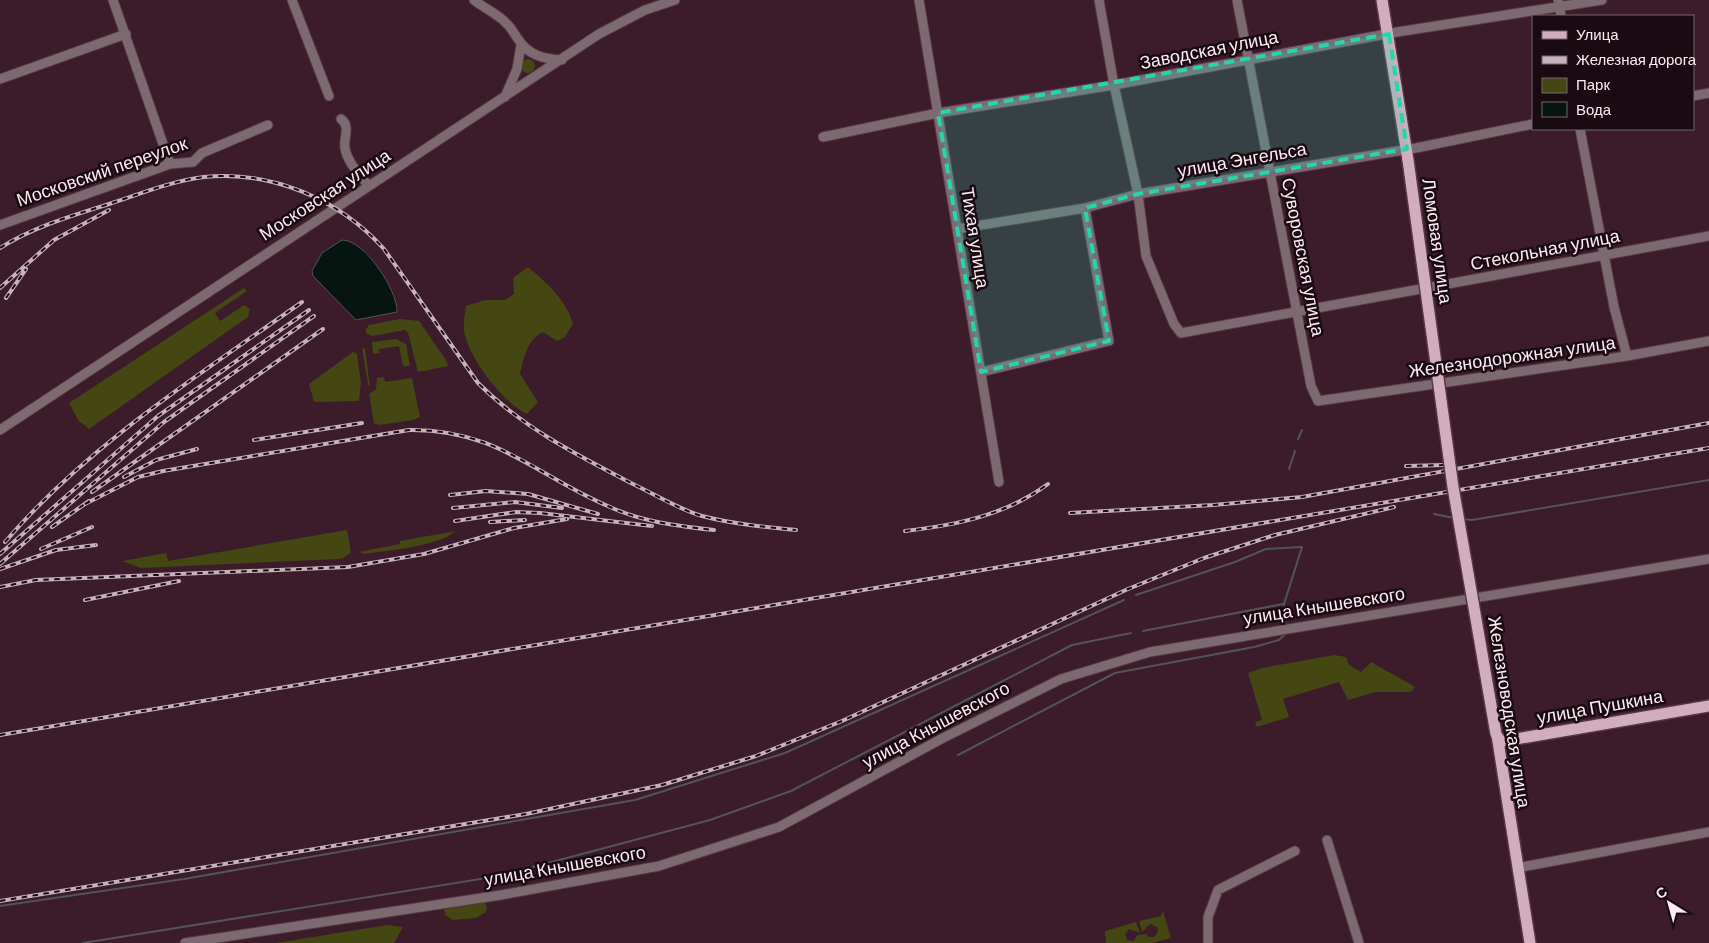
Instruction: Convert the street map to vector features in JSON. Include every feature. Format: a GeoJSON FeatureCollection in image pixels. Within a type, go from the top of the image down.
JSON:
{"type":"FeatureCollection","features":[{"type":"Feature","properties":{"kind":"main road","name":"Ломовая улица"},"geometry":{"type":"LineString","coordinates":[[1382,0],[1408,154],[1453,487]]}},
{"type":"Feature","properties":{"kind":"main road","name":"Железноводская улица"},"geometry":{"type":"LineString","coordinates":[[1453,487],[1497,738],[1530,943]]}},
{"type":"Feature","properties":{"kind":"main road","name":"улица Пушкина"},"geometry":{"type":"LineString","coordinates":[[1497,738],[1709,706]]}},
{"type":"Feature","properties":{"kind":"street"},"geometry":{"type":"LineString","coordinates":[[113,0],[170,164]]}},
{"type":"Feature","properties":{"kind":"street"},"geometry":{"type":"LineString","coordinates":[[292,0],[329,96]]}},
{"type":"Feature","properties":{"kind":"street"},"geometry":{"type":"LineString","coordinates":[[474,0],[506,23],[521,45],[532,55],[562,60]]}},
{"type":"Feature","properties":{"kind":"street","name":"Московская улица"},"geometry":{"type":"LineString","coordinates":[[0,430],[599,34],[645,10],[675,0]]}},
{"type":"Feature","properties":{"kind":"street","name":"Тихая улица"},"geometry":{"type":"LineString","coordinates":[[919,0],[999,482]]}},
{"type":"Feature","properties":{"kind":"street"},"geometry":{"type":"LineString","coordinates":[[1099,0],[1114,85],[1138,194]]}},
{"type":"Feature","properties":{"kind":"street","name":"Суворовская улица"},"geometry":{"type":"LineString","coordinates":[[1238,0],[1296,312],[1311,386],[1318,401]]}},
{"type":"Feature","properties":{"kind":"street","name":"Заводская улица"},"geometry":{"type":"LineString","coordinates":[[823,137],[938,113],[1114,85],[1248,58],[1602,0]]}},
{"type":"Feature","properties":{"kind":"street"},"geometry":{"type":"LineString","coordinates":[[0,79],[126,34]]}},
{"type":"Feature","properties":{"kind":"street"},"geometry":{"type":"LineString","coordinates":[[505,97],[517,69],[521,45]]}},
{"type":"Feature","properties":{"kind":"street"},"geometry":{"type":"LineString","coordinates":[[517,69],[518,74],[529,82]]}},
{"type":"Feature","properties":{"kind":"street"},"geometry":{"type":"LineString","coordinates":[[1694,96],[1709,93]]}},
{"type":"Feature","properties":{"kind":"street"},"geometry":{"type":"LineString","coordinates":[[341,118],[346,127],[344,148],[354,168],[368,185]]}},
{"type":"Feature","properties":{"kind":"street","name":"улица Энгельса"},"geometry":{"type":"LineString","coordinates":[[957,229],[1085,208],[1138,194],[1270,171],[1408,154],[1532,124]]}},
{"type":"Feature","properties":{"kind":"street","name":"Московский переулок"},"geometry":{"type":"LineString","coordinates":[[0,225],[170,164],[193,162],[202,154],[268,125]]}},
{"type":"Feature","properties":{"kind":"street"},"geometry":{"type":"LineString","coordinates":[[1580,130],[1614,308],[1627,356]]}},
{"type":"Feature","properties":{"kind":"street","name":"Стекольная улица"},"geometry":{"type":"LineString","coordinates":[[1138,194],[1146,256],[1174,324],[1181,334],[1709,236]]}},
{"type":"Feature","properties":{"kind":"street"},"geometry":{"type":"LineString","coordinates":[[981,372],[1109,341],[1085,208]]}},
{"type":"Feature","properties":{"kind":"street","name":"Железнодорожная улица"},"geometry":{"type":"LineString","coordinates":[[1318,401],[1627,356],[1709,341]]}},
{"type":"Feature","properties":{"kind":"street","name":"улица Кнышевского"},"geometry":{"type":"LineString","coordinates":[[186,943],[501,895],[659,866],[779,827],[943,738],[1061,678],[1150,652],[1709,559]]}},
{"type":"Feature","properties":{"kind":"street"},"geometry":{"type":"LineString","coordinates":[[1517,868],[1709,832]]}},
{"type":"Feature","properties":{"kind":"street"},"geometry":{"type":"LineString","coordinates":[[1327,840],[1359,943]]}},
{"type":"Feature","properties":{"kind":"street"},"geometry":{"type":"LineString","coordinates":[[1208,943],[1208,917],[1218,890],[1295,851]]}},
{"type":"Feature","properties":{"kind":"highlighted area"},"geometry":{"type":"Polygon","coordinates":[[[1389,34],[1407,149],[1138,194],[1085,208],[1109,341],[981,372],[938,113],[1389,34]]]}},
{"type":"Feature","properties":{"kind":"green space"},"geometry":{"type":"Polygon","coordinates":[[[525,59],[531,59],[535,66],[531,73],[525,73],[521,69],[521,63],[525,59]]]}},
{"type":"Feature","properties":{"kind":"green space"},"geometry":{"type":"Polygon","coordinates":[[[528,267],[561,300],[573,324],[564,338],[557,341],[543,332],[530,344],[520,374],[538,402],[527,414],[507,400],[488,378],[472,353],[467,341],[464,324],[466,306],[485,300],[505,300],[514,294],[513,278],[528,267]]]}},
{"type":"Feature","properties":{"kind":"green space"},"geometry":{"type":"Polygon","coordinates":[[[244,288],[247,291],[215,313],[220,321],[244,305],[250,309],[248,317],[89,429],[78,420],[69,403],[244,288]]]}},
{"type":"Feature","properties":{"kind":"green space"},"geometry":{"type":"Polygon","coordinates":[[[400,319],[419,321],[446,360],[448,366],[418,372],[408,333],[405,330],[372,336],[366,333],[369,325],[400,319]]]}},
{"type":"Feature","properties":{"kind":"green space"},"geometry":{"type":"Polygon","coordinates":[[[396,339],[406,344],[410,366],[403,366],[399,346],[379,349],[380,353],[373,354],[372,342],[396,339]]]}},
{"type":"Feature","properties":{"kind":"green space"},"geometry":{"type":"Polygon","coordinates":[[[362,348],[365,349],[370,387],[368,384],[362,348]]]}},
{"type":"Feature","properties":{"kind":"green space"},"geometry":{"type":"Polygon","coordinates":[[[353,352],[357,354],[361,383],[359,401],[314,402],[309,384],[353,352]]]}},
{"type":"Feature","properties":{"kind":"green space"},"geometry":{"type":"Polygon","coordinates":[[[384,377],[385,382],[412,378],[420,417],[413,420],[378,425],[374,423],[369,394],[376,389],[377,378],[384,377]]]}},
{"type":"Feature","properties":{"kind":"green space"},"geometry":{"type":"Polygon","coordinates":[[[347,530],[351,552],[339,559],[141,568],[122,561],[166,553],[168,561],[347,530]]]}},
{"type":"Feature","properties":{"kind":"green space"},"geometry":{"type":"Polygon","coordinates":[[[456,531],[437,541],[425,544],[364,554],[359,552],[400,544],[400,541],[456,531]]]}},
{"type":"Feature","properties":{"kind":"green space"},"geometry":{"type":"Polygon","coordinates":[[[1334,655],[1346,657],[1349,665],[1361,672],[1371,662],[1415,687],[1411,692],[1375,692],[1348,700],[1339,682],[1283,699],[1289,717],[1257,727],[1255,722],[1262,720],[1248,673],[1262,668],[1334,655]]]}},
{"type":"Feature","properties":{"kind":"green space"},"geometry":{"type":"Polygon","coordinates":[[[484,901],[487,907],[486,912],[476,918],[453,920],[445,915],[444,908],[484,901]]]}},
{"type":"Feature","properties":{"kind":"green space"},"geometry":{"type":"Polygon","coordinates":[[[1163,911],[1171,938],[1151,943],[1106,943],[1105,931],[1136,922],[1140,933],[1129,929],[1125,934],[1127,940],[1133,941],[1138,935],[1146,934],[1149,937],[1154,937],[1158,932],[1157,927],[1150,924],[1142,932],[1139,921],[1161,916],[1163,911]]]}},
{"type":"Feature","properties":{"kind":"green space"},"geometry":{"type":"Polygon","coordinates":[[[387,925],[403,927],[394,943],[276,943],[387,925]]]}},
{"type":"Feature","properties":{"kind":"water"},"geometry":{"type":"Polygon","coordinates":[[[342,240],[351,242],[370,257],[392,292],[397,312],[356,320],[313,276],[312,271],[322,253],[342,240]]]}},
{"type":"Feature","properties":{"kind":"waterway"},"geometry":{"type":"LineString","coordinates":[[1298,439],[1302,430]]}},
{"type":"Feature","properties":{"kind":"waterway"},"geometry":{"type":"LineString","coordinates":[[1289,469],[1295,451]]}},
{"type":"Feature","properties":{"kind":"waterway"},"geometry":{"type":"LineString","coordinates":[[1463,519],[1472,520],[1709,480]]}},
{"type":"Feature","properties":{"kind":"waterway"},"geometry":{"type":"LineString","coordinates":[[1434,514],[1454,518]]}},
{"type":"Feature","properties":{"kind":"waterway"},"geometry":{"type":"LineString","coordinates":[[1136,595],[1235,562],[1266,549],[1302,547],[1284,604],[1286,626]]}},
{"type":"Feature","properties":{"kind":"waterway"},"geometry":{"type":"LineString","coordinates":[[0,906],[184,879],[635,800],[785,753],[1124,600]]}},
{"type":"Feature","properties":{"kind":"waterway"},"geometry":{"type":"LineString","coordinates":[[1143,631],[1283,604]]}},
{"type":"Feature","properties":{"kind":"waterway"},"geometry":{"type":"LineString","coordinates":[[83,943],[499,876],[710,820],[791,791],[1072,645],[1131,633]]}},
{"type":"Feature","properties":{"kind":"waterway"},"geometry":{"type":"LineString","coordinates":[[958,755],[1115,673],[1254,647],[1279,640],[1286,633]]}},
{"type":"Feature","properties":{"kind":"railway"},"geometry":{"type":"LineString","coordinates":[[0,248],[26,234],[53,223],[156,188],[192,179],[229,176],[254,178],[302,192],[325,202],[346,216],[366,231],[384,249],[478,383],[513,414],[591,462],[684,510],[714,519],[796,530]]}},
{"type":"Feature","properties":{"kind":"railway"},"geometry":{"type":"LineString","coordinates":[[0,288],[54,240],[109,210]]}},
{"type":"Feature","properties":{"kind":"railway"},"geometry":{"type":"LineString","coordinates":[[6,298],[26,269]]}},
{"type":"Feature","properties":{"kind":"railway"},"geometry":{"type":"LineString","coordinates":[[5,542],[37,507],[108,443],[185,384],[302,302]]}},
{"type":"Feature","properties":{"kind":"railway"},"geometry":{"type":"LineString","coordinates":[[0,554],[158,416],[309,310]]}},
{"type":"Feature","properties":{"kind":"railway"},"geometry":{"type":"LineString","coordinates":[[0,564],[164,422],[314,316]]}},
{"type":"Feature","properties":{"kind":"railway"},"geometry":{"type":"LineString","coordinates":[[92,492],[323,329]]}},
{"type":"Feature","properties":{"kind":"railway"},"geometry":{"type":"LineString","coordinates":[[254,440],[362,423]]}},
{"type":"Feature","properties":{"kind":"railway"},"geometry":{"type":"LineString","coordinates":[[1070,513],[1213,505],[1302,497],[1709,423]]}},
{"type":"Feature","properties":{"kind":"railway"},"geometry":{"type":"LineString","coordinates":[[85,504],[138,477],[163,471],[409,430],[440,432],[467,437],[491,445],[583,494],[622,512],[648,520],[714,530]]}},
{"type":"Feature","properties":{"kind":"railway"},"geometry":{"type":"LineString","coordinates":[[0,735],[1709,448]]}},
{"type":"Feature","properties":{"kind":"railway"},"geometry":{"type":"LineString","coordinates":[[124,477],[156,460],[197,449]]}},
{"type":"Feature","properties":{"kind":"railway"},"geometry":{"type":"LineString","coordinates":[[1406,466],[1444,465]]}},
{"type":"Feature","properties":{"kind":"railway"},"geometry":{"type":"LineString","coordinates":[[905,531],[962,522],[980,517],[1015,504],[1048,484]]}},
{"type":"Feature","properties":{"kind":"railway"},"geometry":{"type":"LineString","coordinates":[[450,495],[486,491],[528,494],[598,514]]}},
{"type":"Feature","properties":{"kind":"railway"},"geometry":{"type":"LineString","coordinates":[[52,527],[89,501]]}},
{"type":"Feature","properties":{"kind":"railway"},"geometry":{"type":"LineString","coordinates":[[453,508],[515,502],[562,508]]}},
{"type":"Feature","properties":{"kind":"railway"},"geometry":{"type":"LineString","coordinates":[[0,901],[526,814],[662,785],[756,756],[842,721],[1128,589],[1204,558],[1275,535],[1394,507]]}},
{"type":"Feature","properties":{"kind":"railway"},"geometry":{"type":"LineString","coordinates":[[455,521],[516,512],[652,526]]}},
{"type":"Feature","properties":{"kind":"railway"},"geometry":{"type":"LineString","coordinates":[[0,587],[36,580],[348,567],[424,554],[514,528],[567,519]]}},
{"type":"Feature","properties":{"kind":"railway"},"geometry":{"type":"LineString","coordinates":[[490,522],[525,520]]}},
{"type":"Feature","properties":{"kind":"railway"},"geometry":{"type":"LineString","coordinates":[[41,549],[92,527]]}},
{"type":"Feature","properties":{"kind":"railway"},"geometry":{"type":"LineString","coordinates":[[0,569],[56,550],[96,545]]}},
{"type":"Feature","properties":{"kind":"railway"},"geometry":{"type":"LineString","coordinates":[[85,600],[179,581]]}}]}
